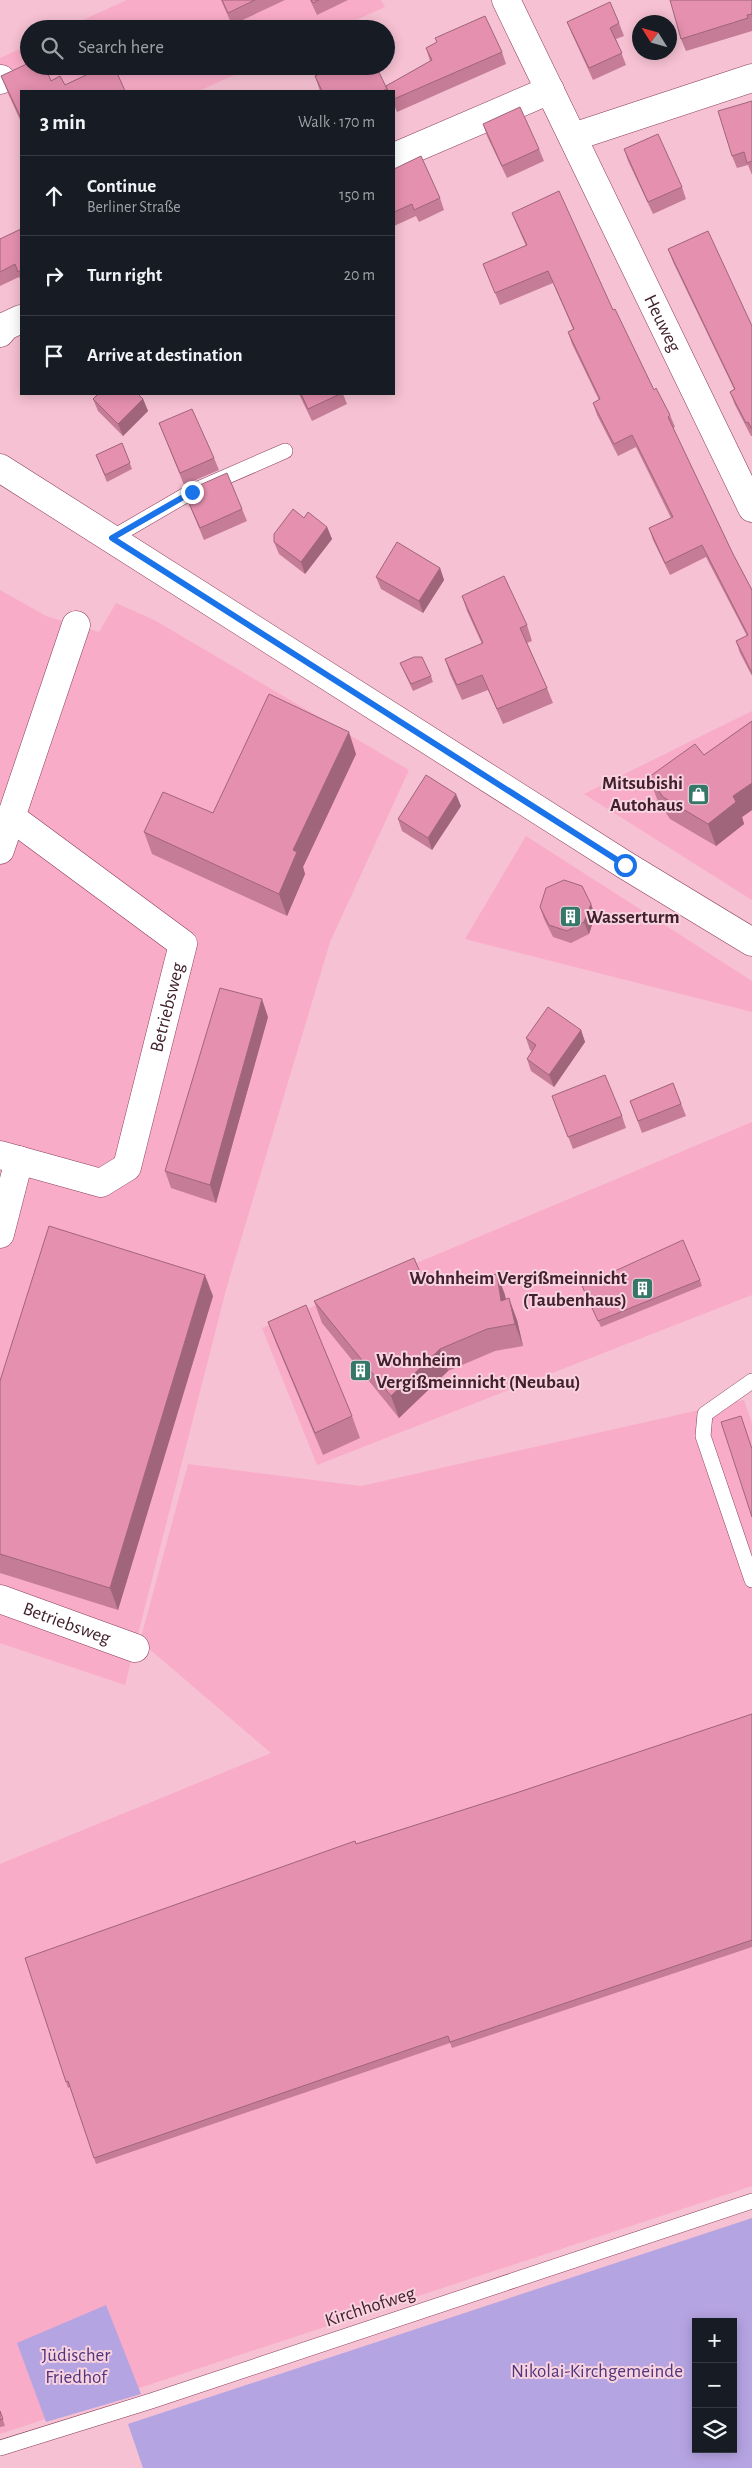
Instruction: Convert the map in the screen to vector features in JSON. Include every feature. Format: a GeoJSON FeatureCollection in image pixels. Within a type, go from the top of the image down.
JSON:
{"type":"FeatureCollection","features":[{"type":"Feature","properties":{"kind":"street","name":"Heuweg"},"geometry":{"type":"LineString","coordinates":[[506,0],[752,508]]}},
{"type":"Feature","properties":{"kind":"street"},"geometry":{"type":"LineString","coordinates":[[573,137],[752,78]]}},
{"type":"Feature","properties":{"kind":"street"},"geometry":{"type":"LineString","coordinates":[[395,157],[550,90]]}},
{"type":"Feature","properties":{"kind":"street"},"geometry":{"type":"LineString","coordinates":[[0,333],[6,326],[20,319]]}},
{"type":"Feature","properties":{"kind":"street"},"geometry":{"type":"LineString","coordinates":[[0,468],[625,865],[752,942]]}},
{"type":"Feature","properties":{"kind":"street"},"geometry":{"type":"LineString","coordinates":[[0,850],[76,625]]}},
{"type":"Feature","properties":{"kind":"street","name":"Betriebsweg"},"geometry":{"type":"LineString","coordinates":[[0,1234],[10,1158],[101,1183],[127,1166],[183,944],[11,817]]}},
{"type":"Feature","properties":{"kind":"street","name":"Betriebsweg"},"geometry":{"type":"LineString","coordinates":[[0,1599],[135,1648]]}},
{"type":"Feature","properties":{"kind":"lane"},"geometry":{"type":"LineString","coordinates":[[112,538],[192,492],[284,452]]}},
{"type":"Feature","properties":{"kind":"lane"},"geometry":{"type":"LineString","coordinates":[[752,1381],[705,1414],[703,1436],[752,1580]]}},
{"type":"Feature","properties":{"kind":"lane","name":"Kirchhofweg"},"geometry":{"type":"LineString","coordinates":[[0,2448],[151,2401],[752,2201]]}},
{"type":"Feature","properties":{"kind":"shaded area"},"geometry":{"type":"Polygon","coordinates":[[[127,0],[381,0],[385,7],[356,20],[83,20],[127,0]]]}},
{"type":"Feature","properties":{"kind":"shaded area"},"geometry":{"type":"Polygon","coordinates":[[[20,49],[20,75],[234,75],[201,90],[20,90],[20,120],[0,77],[0,58],[20,49]]]}},
{"type":"Feature","properties":{"kind":"shaded area"},"geometry":{"type":"Polygon","coordinates":[[[0,590],[46,616],[99,632],[116,603],[156,621],[409,770],[330,942],[227,1286],[125,1685],[0,1643],[0,590]]]}},
{"type":"Feature","properties":{"kind":"shaded area"},"geometry":{"type":"Polygon","coordinates":[[[752,711],[752,900],[584,794],[752,711]]]}},
{"type":"Feature","properties":{"kind":"shaded area"},"geometry":{"type":"Polygon","coordinates":[[[526,836],[752,981],[752,1012],[465,939],[526,836]]]}},
{"type":"Feature","properties":{"kind":"shaded area"},"geometry":{"type":"Polygon","coordinates":[[[752,1122],[752,1295],[317,1465],[262,1328],[752,1122]]]}},
{"type":"Feature","properties":{"kind":"shaded area"},"geometry":{"type":"Polygon","coordinates":[[[744,1400],[752,1423],[752,2186],[0,2434],[0,1864],[271,1753],[140,1641],[188,1464],[361,1486],[744,1400]]]}},
{"type":"Feature","properties":{"kind":"green space","name":"Nikolai-Kirchgemeinde"},"geometry":{"type":"Polygon","coordinates":[[[752,2218],[752,2468],[143,2468],[128,2424],[752,2218]]]}},
{"type":"Feature","properties":{"kind":"green space","name":"Jüdischer Friedhof"},"geometry":{"type":"Polygon","coordinates":[[[106,2305],[141,2394],[46,2422],[17,2343],[106,2305]]]}},
{"type":"Feature","properties":{"kind":"building"},"geometry":{"type":"Polygon","coordinates":[[[222,0],[255,0],[228,13],[222,0]]]}},
{"type":"Feature","properties":{"kind":"building"},"geometry":{"type":"Polygon","coordinates":[[[670,0],[752,0],[752,14],[747,15],[748,18],[681,39],[677,25],[677,15],[674,15],[670,0]]]}},
{"type":"Feature","properties":{"kind":"building"},"geometry":{"type":"Polygon","coordinates":[[[610,2],[619,23],[610,28],[622,53],[589,68],[567,22],[610,2]]]}},
{"type":"Feature","properties":{"kind":"building"},"geometry":{"type":"Polygon","coordinates":[[[485,16],[502,52],[395,99],[395,90],[388,90],[386,86],[432,60],[426,48],[437,42],[435,38],[485,16]]]}},
{"type":"Feature","properties":{"kind":"building"},"geometry":{"type":"Polygon","coordinates":[[[20,67],[20,75],[49,75],[51,81],[60,76],[65,85],[86,75],[118,75],[125,90],[20,90],[20,116],[1,76],[20,67]]]}},
{"type":"Feature","properties":{"kind":"building"},"geometry":{"type":"Polygon","coordinates":[[[380,75],[387,89],[322,90],[315,76],[380,75]]]}},
{"type":"Feature","properties":{"kind":"building"},"geometry":{"type":"Polygon","coordinates":[[[752,101],[752,161],[747,163],[744,152],[732,156],[718,111],[752,101]]]}},
{"type":"Feature","properties":{"kind":"building"},"geometry":{"type":"Polygon","coordinates":[[[520,107],[539,149],[502,166],[483,124],[520,107]]]}},
{"type":"Feature","properties":{"kind":"building"},"geometry":{"type":"Polygon","coordinates":[[[658,134],[682,187],[648,202],[624,149],[658,134]]]}},
{"type":"Feature","properties":{"kind":"building"},"geometry":{"type":"Polygon","coordinates":[[[421,156],[440,198],[414,210],[412,204],[395,212],[395,169],[421,156]]]}},
{"type":"Feature","properties":{"kind":"building"},"geometry":{"type":"Polygon","coordinates":[[[559,191],[613,310],[615,309],[654,390],[656,388],[670,415],[668,417],[752,590],[752,673],[736,641],[748,635],[702,545],[665,563],[649,528],[673,517],[632,435],[614,444],[593,403],[600,399],[568,332],[574,329],[548,271],[495,293],[483,264],[527,245],[512,213],[559,191]]]}},
{"type":"Feature","properties":{"kind":"building"},"geometry":{"type":"Polygon","coordinates":[[[20,229],[20,271],[18,272],[15,264],[0,272],[0,239],[20,229]]]}},
{"type":"Feature","properties":{"kind":"building"},"geometry":{"type":"Polygon","coordinates":[[[708,231],[752,326],[752,429],[748,422],[746,423],[730,392],[735,389],[668,249],[708,231]]]}},
{"type":"Feature","properties":{"kind":"building"},"geometry":{"type":"Polygon","coordinates":[[[97,395],[139,395],[143,399],[118,424],[93,399],[97,395]]]}},
{"type":"Feature","properties":{"kind":"building"},"geometry":{"type":"Polygon","coordinates":[[[301,395],[338,395],[308,409],[301,395]]]}},
{"type":"Feature","properties":{"kind":"building"},"geometry":{"type":"Polygon","coordinates":[[[192,409],[214,458],[180,473],[159,423],[192,409]]]}},
{"type":"Feature","properties":{"kind":"building"},"geometry":{"type":"Polygon","coordinates":[[[122,443],[130,463],[105,475],[96,455],[122,443]]]}},
{"type":"Feature","properties":{"kind":"building"},"geometry":{"type":"Polygon","coordinates":[[[227,473],[242,509],[200,528],[184,492],[227,473]]]}},
{"type":"Feature","properties":{"kind":"building"},"geometry":{"type":"Polygon","coordinates":[[[293,509],[304,518],[308,512],[327,527],[301,562],[274,542],[274,534],[293,509]]]}},
{"type":"Feature","properties":{"kind":"building"},"geometry":{"type":"Polygon","coordinates":[[[397,542],[440,568],[419,601],[376,577],[397,542]]]}},
{"type":"Feature","properties":{"kind":"building"},"geometry":{"type":"Polygon","coordinates":[[[504,576],[527,625],[520,628],[547,688],[497,709],[482,675],[457,685],[445,659],[483,643],[462,596],[504,576]]]}},
{"type":"Feature","properties":{"kind":"building"},"geometry":{"type":"Polygon","coordinates":[[[414,657],[422,657],[431,676],[411,684],[400,663],[414,657]]]}},
{"type":"Feature","properties":{"kind":"building"},"geometry":{"type":"Polygon","coordinates":[[[269,694],[349,732],[293,850],[297,852],[279,894],[144,832],[163,792],[213,813],[269,694]]]}},
{"type":"Feature","properties":{"kind":"building"},"geometry":{"type":"Polygon","coordinates":[[[752,721],[752,783],[733,796],[736,802],[708,824],[663,797],[649,777],[695,744],[704,755],[752,721]]]}},
{"type":"Feature","properties":{"kind":"building"},"geometry":{"type":"Polygon","coordinates":[[[426,775],[456,794],[428,838],[398,819],[426,775]]]}},
{"type":"Feature","properties":{"kind":"building","name":"Wasserturm"},"geometry":{"type":"Polygon","coordinates":[[[564,880],[582,886],[591,904],[584,922],[567,931],[549,925],[540,907],[546,888],[564,880]]]}},
{"type":"Feature","properties":{"kind":"building"},"geometry":{"type":"Polygon","coordinates":[[[220,988],[262,999],[210,1185],[165,1171],[220,988]]]}},
{"type":"Feature","properties":{"kind":"building"},"geometry":{"type":"Polygon","coordinates":[[[548,1007],[581,1030],[549,1075],[527,1059],[536,1045],[526,1038],[548,1007]]]}},
{"type":"Feature","properties":{"kind":"building"},"geometry":{"type":"Polygon","coordinates":[[[605,1075],[622,1116],[568,1137],[552,1096],[605,1075]]]}},
{"type":"Feature","properties":{"kind":"building"},"geometry":{"type":"Polygon","coordinates":[[[673,1083],[681,1104],[638,1121],[630,1101],[673,1083]]]}},
{"type":"Feature","properties":{"kind":"building"},"geometry":{"type":"Polygon","coordinates":[[[49,1226],[205,1275],[110,1588],[0,1554],[0,1381],[49,1226]]]}},
{"type":"Feature","properties":{"kind":"building","name":"Wohnheim Vergißmeinnicht (Taubenhaus)"},"geometry":{"type":"Polygon","coordinates":[[[683,1240],[700,1280],[598,1321],[582,1286],[683,1240]]]}},
{"type":"Feature","properties":{"kind":"building"},"geometry":{"type":"Polygon","coordinates":[[[414,1258],[425,1284],[497,1274],[501,1301],[509,1298],[515,1324],[487,1329],[440,1349],[391,1396],[314,1301],[414,1258]]]}},
{"type":"Feature","properties":{"kind":"building"},"geometry":{"type":"Polygon","coordinates":[[[306,1305],[352,1416],[315,1433],[268,1322],[306,1305]]]}},
{"type":"Feature","properties":{"kind":"building"},"geometry":{"type":"Polygon","coordinates":[[[741,1416],[752,1449],[752,1517],[721,1422],[741,1416]]]}},
{"type":"Feature","properties":{"kind":"building"},"geometry":{"type":"Polygon","coordinates":[[[752,1714],[752,1940],[450,2042],[448,2036],[94,2158],[68,2081],[66,2082],[25,1958],[355,1841],[356,1844],[516,1793],[752,1714]]]}},
{"type":"Feature","properties":{"kind":"place","name":"Mitsubishi Autohaus"},"geometry":{"type":"Point","coordinates":[699,794]}},
{"type":"Feature","properties":{"kind":"place","name":"Wasserturm"},"geometry":{"type":"Point","coordinates":[570,917]}},
{"type":"Feature","properties":{"kind":"place","name":"Wohnheim Vergißmeinnicht (Taubenhaus)"},"geometry":{"type":"Point","coordinates":[643,1289]}},
{"type":"Feature","properties":{"kind":"place","name":"Wohnheim Vergißmeinnicht (Neubau)"},"geometry":{"type":"Point","coordinates":[360,1371]}},
{"type":"Feature","properties":{"kind":"route"},"geometry":{"type":"LineString","coordinates":[[192,492],[112,538],[625,865]]}}]}
